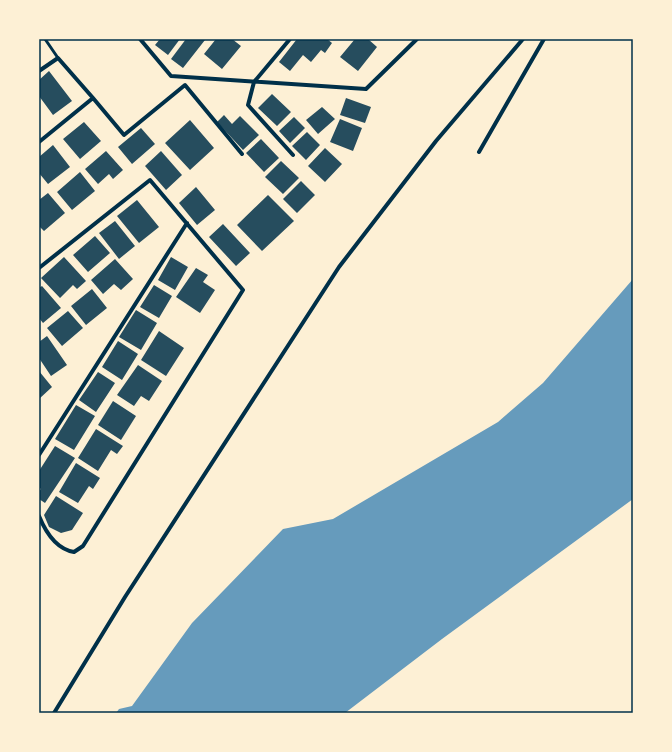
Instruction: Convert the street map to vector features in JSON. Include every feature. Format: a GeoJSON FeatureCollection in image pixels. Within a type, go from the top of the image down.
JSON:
{"type":"FeatureCollection","features":[{"type":"Feature","properties":{"kind":"street"},"geometry":{"type":"LineString","coordinates":[[290,39],[254,82],[248,105],[293,155]]}},
{"type":"Feature","properties":{"kind":"street"},"geometry":{"type":"LineString","coordinates":[[143,40],[171,76],[366,89],[417,39]]}},
{"type":"Feature","properties":{"kind":"street"},"geometry":{"type":"LineString","coordinates":[[54,713],[129,590],[339,267],[436,141],[523,39]]}},
{"type":"Feature","properties":{"kind":"street"},"geometry":{"type":"LineString","coordinates":[[479,152],[544,39]]}},
{"type":"Feature","properties":{"kind":"street"},"geometry":{"type":"LineString","coordinates":[[39,70],[58,58],[124,136],[185,85]]}},
{"type":"Feature","properties":{"kind":"street"},"geometry":{"type":"LineString","coordinates":[[185,77],[185,85],[242,154]]}},
{"type":"Feature","properties":{"kind":"street"},"geometry":{"type":"LineString","coordinates":[[39,142],[93,98]]}},
{"type":"Feature","properties":{"kind":"street"},"geometry":{"type":"LineString","coordinates":[[39,268],[150,180],[243,290],[83,546],[74,552],[65,550],[56,544],[43,526],[39,516]]}},
{"type":"Feature","properties":{"kind":"street"},"geometry":{"type":"LineString","coordinates":[[39,455],[187,223]]}},
{"type":"Feature","properties":{"kind":"lane"},"geometry":{"type":"LineString","coordinates":[[45,39],[58,58]]}},
{"type":"Feature","properties":{"kind":"water"},"geometry":{"type":"Polygon","coordinates":[[[633,279],[633,499],[442,639],[345,713],[116,713],[119,709],[132,706],[192,623],[283,529],[333,519],[498,422],[543,383],[633,279]]]}},
{"type":"Feature","properties":{"kind":"building"},"geometry":{"type":"Polygon","coordinates":[[[160,39],[180,39],[168,55],[155,45],[160,39]]]}},
{"type":"Feature","properties":{"kind":"building"},"geometry":{"type":"Polygon","coordinates":[[[186,39],[205,40],[183,68],[171,59],[186,39]]]}},
{"type":"Feature","properties":{"kind":"building"},"geometry":{"type":"Polygon","coordinates":[[[216,39],[232,39],[241,46],[222,69],[204,54],[216,39]]]}},
{"type":"Feature","properties":{"kind":"building"},"geometry":{"type":"Polygon","coordinates":[[[297,39],[327,39],[332,43],[325,53],[321,50],[311,62],[303,55],[290,71],[279,62],[297,39]]]}},
{"type":"Feature","properties":{"kind":"building"},"geometry":{"type":"Polygon","coordinates":[[[355,39],[368,39],[377,47],[358,71],[340,57],[355,39]]]}},
{"type":"Feature","properties":{"kind":"building"},"geometry":{"type":"Polygon","coordinates":[[[49,71],[72,101],[53,115],[39,96],[39,80],[49,71]]]}},
{"type":"Feature","properties":{"kind":"building"},"geometry":{"type":"Polygon","coordinates":[[[272,94],[291,112],[277,126],[258,108],[272,94]]]}},
{"type":"Feature","properties":{"kind":"building"},"geometry":{"type":"Polygon","coordinates":[[[346,98],[371,107],[365,123],[340,115],[346,98]]]}},
{"type":"Feature","properties":{"kind":"building"},"geometry":{"type":"Polygon","coordinates":[[[322,107],[335,119],[318,134],[306,120],[322,107]]]}},
{"type":"Feature","properties":{"kind":"building"},"geometry":{"type":"Polygon","coordinates":[[[224,115],[232,124],[240,116],[259,135],[243,150],[217,122],[224,115]]]}},
{"type":"Feature","properties":{"kind":"building"},"geometry":{"type":"Polygon","coordinates":[[[294,117],[305,128],[290,143],[279,131],[294,117]]]}},
{"type":"Feature","properties":{"kind":"building"},"geometry":{"type":"Polygon","coordinates":[[[340,119],[362,128],[353,151],[330,142],[340,119]]]}},
{"type":"Feature","properties":{"kind":"building"},"geometry":{"type":"Polygon","coordinates":[[[190,120],[214,148],[190,170],[165,143],[190,120]]]}},
{"type":"Feature","properties":{"kind":"building"},"geometry":{"type":"Polygon","coordinates":[[[84,122],[101,141],[80,159],[63,139],[84,122]]]}},
{"type":"Feature","properties":{"kind":"building"},"geometry":{"type":"Polygon","coordinates":[[[141,128],[155,144],[132,164],[118,147],[141,128]]]}},
{"type":"Feature","properties":{"kind":"building"},"geometry":{"type":"Polygon","coordinates":[[[307,132],[320,145],[306,160],[292,146],[307,132]]]}},
{"type":"Feature","properties":{"kind":"building"},"geometry":{"type":"Polygon","coordinates":[[[261,139],[279,158],[264,172],[246,153],[261,139]]]}},
{"type":"Feature","properties":{"kind":"building"},"geometry":{"type":"Polygon","coordinates":[[[53,145],[70,167],[48,184],[39,173],[39,157],[53,145]]]}},
{"type":"Feature","properties":{"kind":"building"},"geometry":{"type":"Polygon","coordinates":[[[325,148],[342,164],[325,182],[308,166],[325,148]]]}},
{"type":"Feature","properties":{"kind":"building"},"geometry":{"type":"Polygon","coordinates":[[[106,151],[123,170],[113,179],[109,174],[98,184],[85,169],[106,151]]]}},
{"type":"Feature","properties":{"kind":"building"},"geometry":{"type":"Polygon","coordinates":[[[161,151],[182,175],[166,190],[145,166],[161,151]]]}},
{"type":"Feature","properties":{"kind":"building"},"geometry":{"type":"Polygon","coordinates":[[[281,161],[299,178],[283,194],[265,177],[281,161]]]}},
{"type":"Feature","properties":{"kind":"building"},"geometry":{"type":"Polygon","coordinates":[[[80,172],[95,191],[72,210],[57,192],[80,172]]]}},
{"type":"Feature","properties":{"kind":"building"},"geometry":{"type":"Polygon","coordinates":[[[301,181],[315,195],[297,213],[283,199],[301,181]]]}},
{"type":"Feature","properties":{"kind":"building"},"geometry":{"type":"Polygon","coordinates":[[[196,187],[215,210],[197,225],[179,203],[196,187]]]}},
{"type":"Feature","properties":{"kind":"building"},"geometry":{"type":"Polygon","coordinates":[[[48,193],[65,213],[44,231],[39,226],[39,200],[48,193]]]}},
{"type":"Feature","properties":{"kind":"building"},"geometry":{"type":"Polygon","coordinates":[[[268,195],[294,221],[262,251],[237,225],[268,195]]]}},
{"type":"Feature","properties":{"kind":"building"},"geometry":{"type":"Polygon","coordinates":[[[137,200],[159,227],[139,243],[117,216],[137,200]]]}},
{"type":"Feature","properties":{"kind":"building"},"geometry":{"type":"Polygon","coordinates":[[[115,221],[135,246],[119,259],[99,233],[115,221]]]}},
{"type":"Feature","properties":{"kind":"building"},"geometry":{"type":"Polygon","coordinates":[[[223,224],[250,253],[236,266],[209,237],[223,224]]]}},
{"type":"Feature","properties":{"kind":"building"},"geometry":{"type":"Polygon","coordinates":[[[95,236],[110,253],[88,272],[73,255],[95,236]]]}},
{"type":"Feature","properties":{"kind":"building"},"geometry":{"type":"Polygon","coordinates":[[[64,257],[86,281],[77,289],[73,285],[60,298],[41,278],[64,257]]]}},
{"type":"Feature","properties":{"kind":"building"},"geometry":{"type":"Polygon","coordinates":[[[171,257],[188,267],[175,290],[158,280],[171,257]]]}},
{"type":"Feature","properties":{"kind":"building"},"geometry":{"type":"Polygon","coordinates":[[[115,259],[133,279],[121,290],[114,284],[103,294],[91,280],[115,259]]]}},
{"type":"Feature","properties":{"kind":"building"},"geometry":{"type":"Polygon","coordinates":[[[196,268],[208,275],[203,282],[215,290],[200,313],[176,297],[196,268]]]}},
{"type":"Feature","properties":{"kind":"building"},"geometry":{"type":"Polygon","coordinates":[[[154,285],[172,296],[159,318],[140,307],[154,285]]]}},
{"type":"Feature","properties":{"kind":"building"},"geometry":{"type":"Polygon","coordinates":[[[42,286],[61,308],[43,323],[39,318],[39,288],[42,286]]]}},
{"type":"Feature","properties":{"kind":"building"},"geometry":{"type":"Polygon","coordinates":[[[92,289],[107,308],[86,325],[71,306],[92,289]]]}},
{"type":"Feature","properties":{"kind":"building"},"geometry":{"type":"Polygon","coordinates":[[[136,310],[157,323],[141,350],[119,337],[136,310]]]}},
{"type":"Feature","properties":{"kind":"building"},"geometry":{"type":"Polygon","coordinates":[[[68,311],[83,328],[62,346],[47,328],[68,311]]]}},
{"type":"Feature","properties":{"kind":"building"},"geometry":{"type":"Polygon","coordinates":[[[159,331],[184,348],[166,376],[141,360],[159,331]]]}},
{"type":"Feature","properties":{"kind":"building"},"geometry":{"type":"Polygon","coordinates":[[[47,336],[67,365],[51,376],[39,358],[39,342],[47,336]]]}},
{"type":"Feature","properties":{"kind":"building"},"geometry":{"type":"Polygon","coordinates":[[[118,341],[138,354],[122,380],[102,367],[118,341]]]}},
{"type":"Feature","properties":{"kind":"building"},"geometry":{"type":"Polygon","coordinates":[[[138,365],[162,381],[149,401],[141,396],[134,406],[117,395],[138,365]]]}},
{"type":"Feature","properties":{"kind":"building"},"geometry":{"type":"Polygon","coordinates":[[[39,371],[52,387],[39,399],[39,371]]]}},
{"type":"Feature","properties":{"kind":"building"},"geometry":{"type":"Polygon","coordinates":[[[98,372],[115,383],[96,412],[79,400],[98,372]]]}},
{"type":"Feature","properties":{"kind":"building"},"geometry":{"type":"Polygon","coordinates":[[[113,401],[136,416],[121,440],[98,425],[113,401]]]}},
{"type":"Feature","properties":{"kind":"building"},"geometry":{"type":"Polygon","coordinates":[[[76,405],[95,416],[74,450],[55,439],[76,405]]]}},
{"type":"Feature","properties":{"kind":"building"},"geometry":{"type":"Polygon","coordinates":[[[96,429],[123,446],[117,454],[111,450],[98,471],[78,458],[96,429]]]}},
{"type":"Feature","properties":{"kind":"building"},"geometry":{"type":"Polygon","coordinates":[[[55,446],[75,458],[45,503],[39,499],[39,492],[41,489],[39,487],[39,471],[55,446]]]}},
{"type":"Feature","properties":{"kind":"building"},"geometry":{"type":"Polygon","coordinates":[[[76,463],[100,478],[93,489],[89,486],[78,503],[59,492],[76,463]]]}},
{"type":"Feature","properties":{"kind":"building"},"geometry":{"type":"Polygon","coordinates":[[[56,496],[83,513],[72,530],[61,533],[49,527],[44,515],[56,496]]]}}]}
